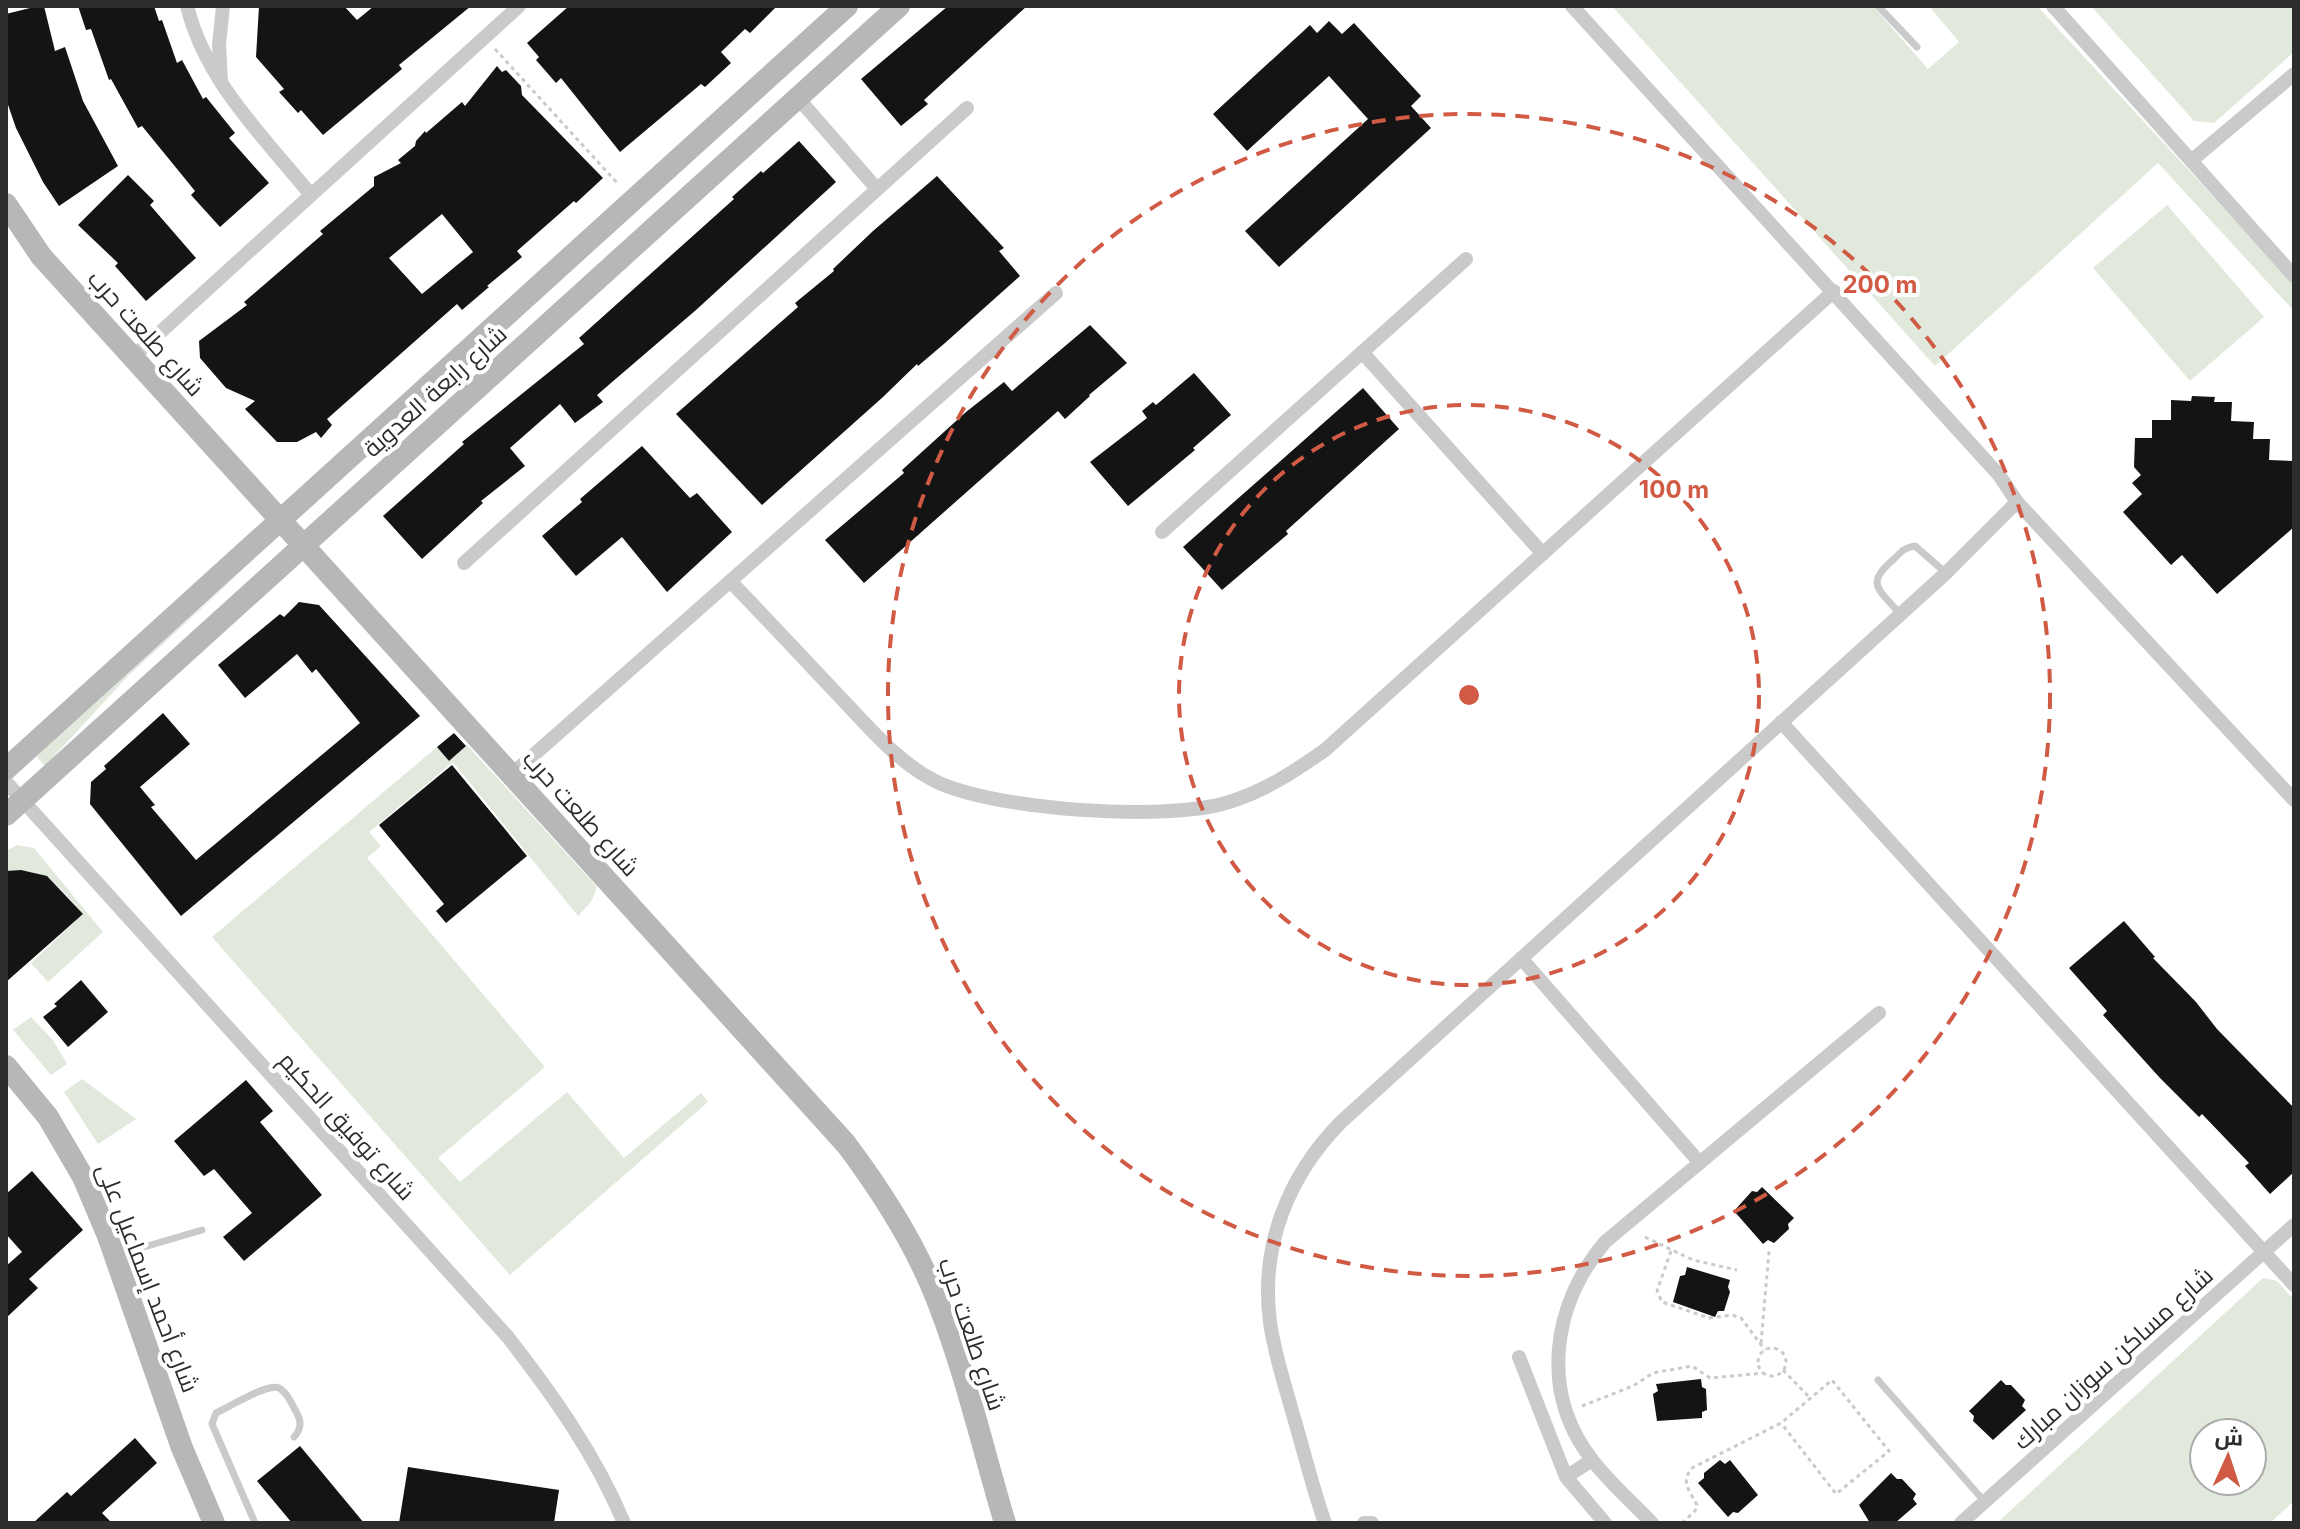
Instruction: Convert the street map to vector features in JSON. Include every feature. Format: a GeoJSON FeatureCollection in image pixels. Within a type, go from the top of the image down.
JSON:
{"type":"FeatureCollection","features":[{"type":"Feature","properties":{"kind":"street"},"geometry":{"type":"LineString","coordinates":[[187,6],[201,49],[222,87],[311,195]]}},
{"type":"Feature","properties":{"kind":"street"},"geometry":{"type":"LineString","coordinates":[[222,87],[219,45],[223,6]]}},
{"type":"Feature","properties":{"kind":"street"},"geometry":{"type":"LineString","coordinates":[[133,357],[519,6]]}},
{"type":"Feature","properties":{"kind":"street","name":"شارع رابعة العدوية"},"geometry":{"type":"LineString","coordinates":[[6,769],[847,6]]}},
{"type":"Feature","properties":{"kind":"street","name":"شارع رابعة العدوية"},"geometry":{"type":"LineString","coordinates":[[14,808],[899,6]]}},
{"type":"Feature","properties":{"kind":"street"},"geometry":{"type":"LineString","coordinates":[[1572,6],[1834,291],[1999,475],[2017,502],[2294,800]]}},
{"type":"Feature","properties":{"kind":"street"},"geometry":{"type":"LineString","coordinates":[[2053,6],[2294,276]]}},
{"type":"Feature","properties":{"kind":"street"},"geometry":{"type":"LineString","coordinates":[[2191,161],[2291,82]]}},
{"type":"Feature","properties":{"kind":"street"},"geometry":{"type":"LineString","coordinates":[[798,98],[877,189]]}},
{"type":"Feature","properties":{"kind":"street"},"geometry":{"type":"LineString","coordinates":[[464,563],[967,108]]}},
{"type":"Feature","properties":{"kind":"street","name":"شارع طلعت حرب"},"geometry":{"type":"LineString","coordinates":[[6,204],[41,256],[820,1113],[878,1187],[913,1247],[946,1324],[1005,1523]]}},
{"type":"Feature","properties":{"kind":"street"},"geometry":{"type":"LineString","coordinates":[[1162,532],[1466,259]]}},
{"type":"Feature","properties":{"kind":"street"},"geometry":{"type":"LineString","coordinates":[[730,581],[886,745],[935,781],[981,796],[1093,810],[1156,811],[1228,803],[1266,788],[1325,750],[1834,291]]}},
{"type":"Feature","properties":{"kind":"street"},"geometry":{"type":"LineString","coordinates":[[511,775],[1056,293]]}},
{"type":"Feature","properties":{"kind":"street"},"geometry":{"type":"LineString","coordinates":[[1362,352],[1543,554]]}},
{"type":"Feature","properties":{"kind":"street"},"geometry":{"type":"LineString","coordinates":[[1325,1523],[1270,1323],[1268,1270],[1278,1221],[1297,1177],[1324,1139],[1946,573],[2017,502]]}},
{"type":"Feature","properties":{"kind":"street"},"geometry":{"type":"LineString","coordinates":[[1781,722],[2294,1285]]}},
{"type":"Feature","properties":{"kind":"street","name":"شارع توفيق الحكيم"},"geometry":{"type":"LineString","coordinates":[[6,782],[14,808],[507,1336],[592,1455],[624,1523]]}},
{"type":"Feature","properties":{"kind":"street"},"geometry":{"type":"LineString","coordinates":[[1521,958],[1700,1163]]}},
{"type":"Feature","properties":{"kind":"street"},"geometry":{"type":"LineString","coordinates":[[1652,1523],[1592,1460],[1567,1412],[1560,1383],[1559,1339],[1563,1318],[1579,1277],[1605,1242],[1879,1013]]}},
{"type":"Feature","properties":{"kind":"street","name":"شارع أحمد إسماعيل على"},"geometry":{"type":"LineString","coordinates":[[6,1066],[48,1117],[68,1148],[97,1206],[182,1448],[214,1523]]}},
{"type":"Feature","properties":{"kind":"street","name":"شارع مساكن سوزان مبارك"},"geometry":{"type":"LineString","coordinates":[[1961,1523],[2294,1225]]}},
{"type":"Feature","properties":{"kind":"street"},"geometry":{"type":"LineString","coordinates":[[1519,1357],[1566,1477],[1605,1523]]}},
{"type":"Feature","properties":{"kind":"street"},"geometry":{"type":"LineString","coordinates":[[1566,1477],[1592,1460]]}},
{"type":"Feature","properties":{"kind":"street"},"geometry":{"type":"LineString","coordinates":[[1364,1523],[1372,1523]]}},
{"type":"Feature","properties":{"kind":"lane"},"geometry":{"type":"LineString","coordinates":[[1879,6],[1917,47]]}},
{"type":"Feature","properties":{"kind":"lane"},"geometry":{"type":"LineString","coordinates":[[1900,614],[1878,587],[1876,580],[1879,571],[1904,549],[1915,546],[1946,573]]}},
{"type":"Feature","properties":{"kind":"lane"},"geometry":{"type":"LineString","coordinates":[[115,1256],[202,1230]]}},
{"type":"Feature","properties":{"kind":"lane"},"geometry":{"type":"LineString","coordinates":[[1878,1380],[1985,1502]]}},
{"type":"Feature","properties":{"kind":"lane"},"geometry":{"type":"LineString","coordinates":[[255,1523],[212,1424],[212,1417],[268,1388],[278,1388],[285,1392],[299,1416],[300,1427],[294,1437]]}},
{"type":"Feature","properties":{"kind":"path"},"geometry":{"type":"LineString","coordinates":[[485,37],[633,201]]}},
{"type":"Feature","properties":{"kind":"path"},"geometry":{"type":"LineString","coordinates":[[1645,1237],[1671,1251],[1737,1270]]}},
{"type":"Feature","properties":{"kind":"path"},"geometry":{"type":"LineString","coordinates":[[1671,1251],[1657,1291],[1662,1302],[1709,1318],[1732,1315],[1741,1318],[1765,1350]]}},
{"type":"Feature","properties":{"kind":"path"},"geometry":{"type":"LineString","coordinates":[[1761,1344],[1769,1251]]}},
{"type":"Feature","properties":{"kind":"path"},"geometry":{"type":"LineString","coordinates":[[1567,1412],[1633,1386],[1649,1374],[1692,1366],[1716,1378],[1764,1373],[1773,1376],[1783,1370],[1786,1362],[1783,1353],[1775,1348],[1765,1350],[1758,1360],[1764,1373]]}},
{"type":"Feature","properties":{"kind":"path"},"geometry":{"type":"LineString","coordinates":[[1783,1370],[1810,1398]]}},
{"type":"Feature","properties":{"kind":"path"},"geometry":{"type":"LineString","coordinates":[[1682,1523],[1697,1505],[1686,1486],[1692,1468],[1781,1423],[1832,1380],[1889,1451],[1836,1494],[1781,1423]]}},
{"type":"Feature","properties":{"kind":"shaded area"},"geometry":{"type":"Polygon","coordinates":[[[1612,6],[1873,6],[1928,69],[1959,42],[1929,6],[2037,6],[2294,284],[2294,311],[2158,163],[1935,366],[1612,6]]]}},
{"type":"Feature","properties":{"kind":"shaded area"},"geometry":{"type":"Polygon","coordinates":[[[2091,6],[2294,6],[2294,52],[2214,123],[2194,121],[2091,6]]]}},
{"type":"Feature","properties":{"kind":"shaded area"},"geometry":{"type":"Polygon","coordinates":[[[2167,205],[2264,317],[2190,381],[2093,268],[2167,205]]]}},
{"type":"Feature","properties":{"kind":"shaded area"},"geometry":{"type":"Polygon","coordinates":[[[246,568],[129,675],[45,766],[35,755],[246,568]]]}},
{"type":"Feature","properties":{"kind":"shaded area"},"geometry":{"type":"Polygon","coordinates":[[[467,745],[597,887],[591,902],[578,916],[453,762],[369,832],[381,846],[367,858],[545,1067],[438,1158],[460,1182],[567,1092],[624,1158],[701,1093],[708,1102],[510,1275],[212,937],[437,747],[449,761],[467,745]]]}},
{"type":"Feature","properties":{"kind":"shaded area"},"geometry":{"type":"Polygon","coordinates":[[[17,845],[34,848],[103,932],[48,982],[31,963],[83,914],[50,880],[32,872],[6,871],[6,851],[17,845]]]}},
{"type":"Feature","properties":{"kind":"shaded area"},"geometry":{"type":"Polygon","coordinates":[[[31,1017],[53,1040],[67,1064],[51,1075],[13,1030],[31,1017]]]}},
{"type":"Feature","properties":{"kind":"shaded area"},"geometry":{"type":"Polygon","coordinates":[[[82,1079],[136,1119],[98,1144],[64,1092],[82,1079]]]}},
{"type":"Feature","properties":{"kind":"shaded area"},"geometry":{"type":"Polygon","coordinates":[[[2263,1278],[2277,1281],[2294,1300],[2294,1501],[2270,1523],[1997,1523],[2263,1278]]]}},
{"type":"Feature","properties":{"kind":"building"},"geometry":{"type":"Polygon","coordinates":[[[44,6],[55,51],[65,47],[83,101],[118,166],[59,206],[43,182],[16,128],[6,99],[6,14],[44,6]]]}},
{"type":"Feature","properties":{"kind":"building"},"geometry":{"type":"Polygon","coordinates":[[[78,6],[154,6],[177,63],[182,60],[203,99],[206,97],[235,133],[229,138],[269,183],[220,227],[191,195],[195,191],[142,126],[138,128],[109,80],[91,29],[86,30],[78,6]]]}},
{"type":"Feature","properties":{"kind":"building"},"geometry":{"type":"Polygon","coordinates":[[[259,6],[344,6],[357,20],[374,6],[471,6],[399,65],[402,69],[323,135],[301,110],[298,113],[279,92],[284,89],[256,57],[259,6]]]}},
{"type":"Feature","properties":{"kind":"building"},"geometry":{"type":"Polygon","coordinates":[[[569,6],[777,6],[750,33],[745,29],[721,52],[731,63],[705,87],[701,84],[620,152],[561,78],[556,83],[536,60],[539,57],[527,43],[569,6]]]}},
{"type":"Feature","properties":{"kind":"building"},"geometry":{"type":"Polygon","coordinates":[[[948,6],[1027,6],[924,100],[928,104],[901,126],[861,79],[948,6]]]}},
{"type":"Feature","properties":{"kind":"building"},"geometry":{"type":"Polygon","coordinates":[[[1329,21],[1342,34],[1354,23],[1421,96],[1411,106],[1431,128],[1279,267],[1245,231],[1368,119],[1329,76],[1247,151],[1213,114],[1310,25],[1317,33],[1329,21]]]}},
{"type":"Feature","properties":{"kind":"building"},"geometry":{"type":"Polygon","coordinates":[[[497,66],[502,72],[506,70],[521,86],[522,95],[603,178],[517,251],[522,257],[489,287],[462,310],[457,304],[327,419],[332,425],[321,438],[316,432],[297,442],[277,442],[245,409],[255,401],[226,388],[200,358],[199,341],[247,305],[244,302],[323,234],[320,231],[374,186],[374,177],[401,163],[398,160],[415,146],[425,131],[462,102],[465,106],[497,66]],[[442,214],[389,258],[422,294],[473,252],[442,214]]]}},
{"type":"Feature","properties":{"kind":"building"},"geometry":{"type":"Polygon","coordinates":[[[799,141],[836,182],[696,310],[597,395],[603,402],[575,423],[560,404],[510,448],[525,466],[481,501],[483,503],[422,559],[383,516],[464,444],[462,442],[584,344],[579,338],[761,171],[763,173],[799,141]]]}},
{"type":"Feature","properties":{"kind":"building"},"geometry":{"type":"Polygon","coordinates":[[[128,175],[154,201],[150,205],[196,258],[146,301],[115,266],[118,263],[78,225],[128,175]]]}},
{"type":"Feature","properties":{"kind":"building"},"geometry":{"type":"Polygon","coordinates":[[[937,176],[1004,248],[999,251],[1020,276],[917,364],[762,505],[676,414],[798,307],[795,303],[937,176]]]}},
{"type":"Feature","properties":{"kind":"building"},"geometry":{"type":"Polygon","coordinates":[[[1090,325],[1127,363],[1065,419],[1058,411],[864,583],[825,540],[904,473],[902,470],[966,412],[1004,382],[1012,391],[1090,325]]]}},
{"type":"Feature","properties":{"kind":"building"},"geometry":{"type":"Polygon","coordinates":[[[1194,373],[1231,415],[1128,506],[1090,462],[1147,418],[1142,411],[1153,402],[1156,405],[1194,373]]]}},
{"type":"Feature","properties":{"kind":"building"},"geometry":{"type":"Polygon","coordinates":[[[1363,388],[1399,429],[1286,531],[1288,534],[1222,590],[1183,547],[1363,388]]]}},
{"type":"Feature","properties":{"kind":"building"},"geometry":{"type":"Polygon","coordinates":[[[2192,396],[2215,397],[2214,402],[2232,402],[2231,421],[2254,422],[2253,439],[2270,439],[2269,460],[2294,461],[2294,527],[2217,594],[2182,555],[2171,565],[2123,512],[2142,494],[2132,483],[2141,475],[2134,467],[2135,438],[2152,438],[2152,420],[2171,420],[2171,400],[2191,401],[2192,396]]]}},
{"type":"Feature","properties":{"kind":"building"},"geometry":{"type":"Polygon","coordinates":[[[642,446],[690,498],[697,493],[732,532],[667,592],[622,537],[576,576],[542,536],[642,446]]]}},
{"type":"Feature","properties":{"kind":"building"},"geometry":{"type":"Polygon","coordinates":[[[299,602],[319,605],[420,716],[181,916],[90,804],[91,782],[106,769],[104,766],[163,713],[190,744],[140,787],[155,805],[151,807],[196,860],[360,723],[316,669],[312,673],[297,654],[245,698],[218,665],[280,614],[284,617],[299,602]]]}},
{"type":"Feature","properties":{"kind":"building"},"geometry":{"type":"Polygon","coordinates":[[[454,733],[466,746],[449,761],[437,747],[454,733]]]}},
{"type":"Feature","properties":{"kind":"building"},"geometry":{"type":"Polygon","coordinates":[[[452,765],[527,856],[446,923],[436,911],[444,904],[379,825],[452,765]]]}},
{"type":"Feature","properties":{"kind":"building"},"geometry":{"type":"Polygon","coordinates":[[[21,870],[47,876],[83,914],[6,982],[6,871],[21,870]]]}},
{"type":"Feature","properties":{"kind":"building"},"geometry":{"type":"Polygon","coordinates":[[[2124,921],[2217,1029],[2294,1108],[2294,1172],[2270,1194],[2245,1166],[2249,1163],[2202,1114],[2199,1117],[2160,1078],[2103,1015],[2107,1011],[2069,968],[2124,921]]]}},
{"type":"Feature","properties":{"kind":"building"},"geometry":{"type":"Polygon","coordinates":[[[81,980],[108,1012],[68,1047],[43,1017],[81,980]]]}},
{"type":"Feature","properties":{"kind":"building"},"geometry":{"type":"Polygon","coordinates":[[[246,1080],[273,1111],[260,1122],[322,1195],[244,1261],[223,1237],[252,1213],[214,1169],[204,1176],[174,1141],[246,1080]]]}},
{"type":"Feature","properties":{"kind":"building"},"geometry":{"type":"Polygon","coordinates":[[[32,1171],[83,1230],[29,1279],[38,1288],[6,1318],[6,1266],[22,1252],[6,1234],[6,1194],[32,1171]]]}},
{"type":"Feature","properties":{"kind":"building"},"geometry":{"type":"Polygon","coordinates":[[[1762,1187],[1794,1218],[1788,1224],[1789,1229],[1774,1243],[1768,1240],[1763,1244],[1734,1211],[1752,1191],[1757,1192],[1762,1187]]]}},
{"type":"Feature","properties":{"kind":"building"},"geometry":{"type":"Polygon","coordinates":[[[1687,1267],[1730,1280],[1724,1311],[1718,1311],[1715,1317],[1673,1302],[1680,1276],[1685,1275],[1687,1267]]]}},
{"type":"Feature","properties":{"kind":"building"},"geometry":{"type":"Polygon","coordinates":[[[1701,1379],[1702,1387],[1706,1389],[1707,1410],[1702,1412],[1702,1418],[1657,1421],[1653,1394],[1658,1391],[1656,1384],[1701,1379]]]}},
{"type":"Feature","properties":{"kind":"building"},"geometry":{"type":"Polygon","coordinates":[[[2001,1380],[2011,1385],[2025,1400],[2022,1406],[2026,1410],[1993,1440],[1973,1421],[1974,1416],[1969,1411],[2001,1380]]]}},
{"type":"Feature","properties":{"kind":"building"},"geometry":{"type":"Polygon","coordinates":[[[135,1438],[157,1463],[102,1513],[112,1523],[33,1523],[67,1492],[71,1496],[135,1438]]]}},
{"type":"Feature","properties":{"kind":"building"},"geometry":{"type":"Polygon","coordinates":[[[300,1446],[364,1523],[292,1523],[257,1481],[300,1446]]]}},
{"type":"Feature","properties":{"kind":"building"},"geometry":{"type":"Polygon","coordinates":[[[1720,1460],[1725,1464],[1730,1460],[1758,1495],[1738,1513],[1733,1512],[1728,1517],[1698,1483],[1704,1478],[1704,1473],[1720,1460]]]}},
{"type":"Feature","properties":{"kind":"building"},"geometry":{"type":"Polygon","coordinates":[[[408,1467],[559,1490],[554,1523],[399,1523],[408,1467]]]}},
{"type":"Feature","properties":{"kind":"building"},"geometry":{"type":"Polygon","coordinates":[[[1891,1473],[1902,1479],[1916,1494],[1913,1499],[1917,1504],[1895,1523],[1870,1523],[1859,1505],[1891,1473]]]}}]}
